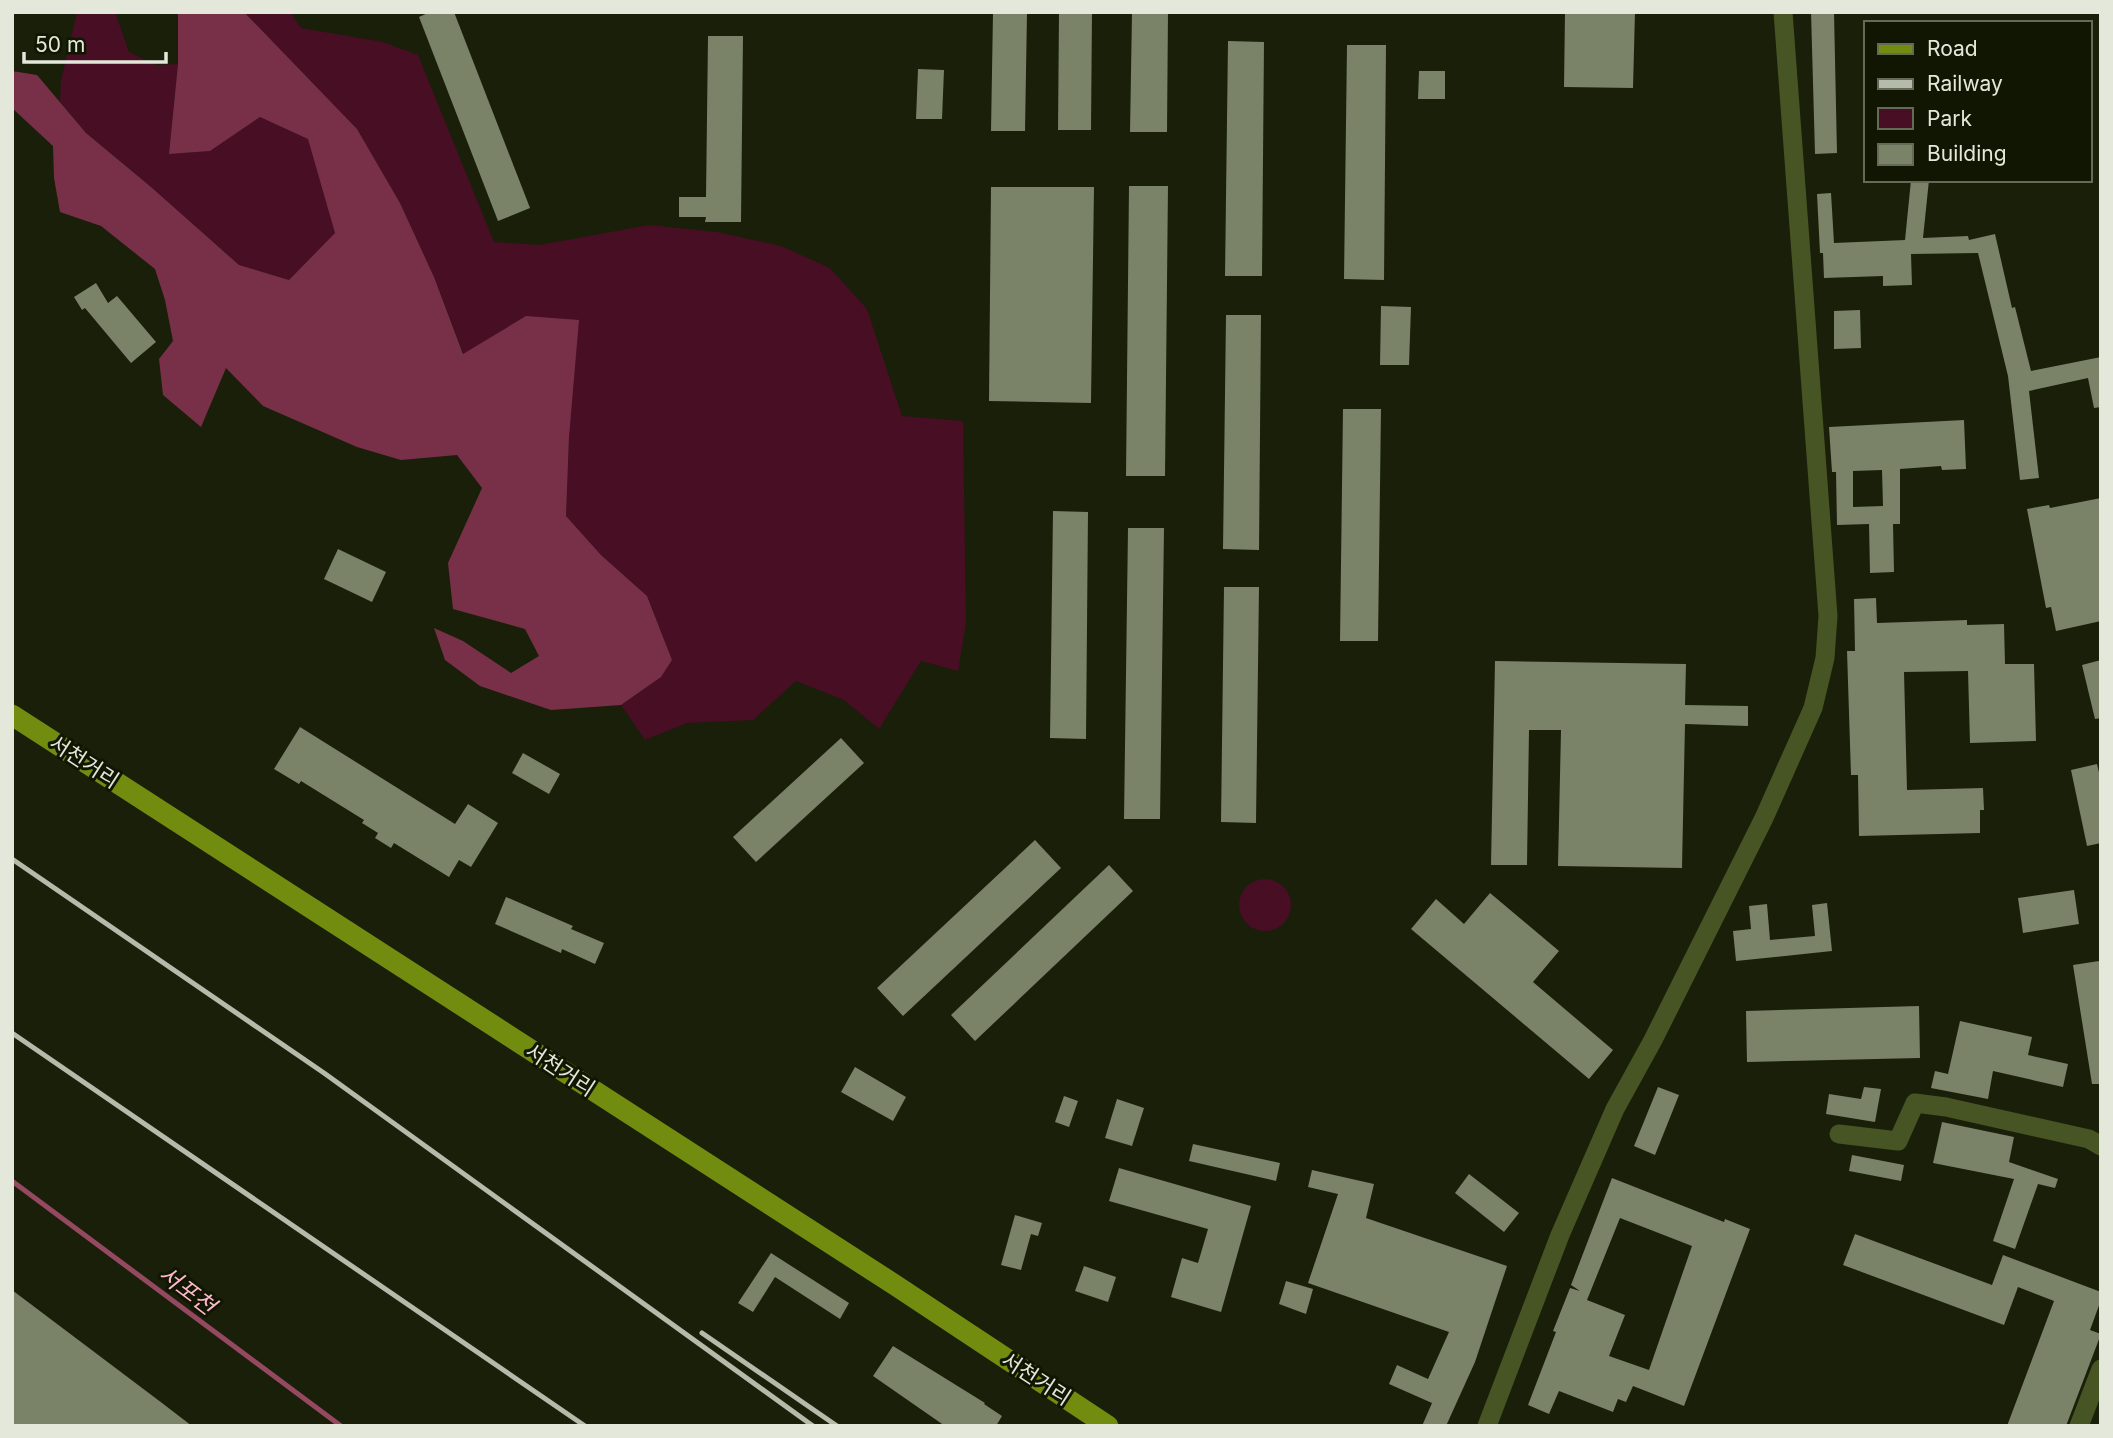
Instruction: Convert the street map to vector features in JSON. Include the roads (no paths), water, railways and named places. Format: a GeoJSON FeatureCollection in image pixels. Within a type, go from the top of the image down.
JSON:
{"type":"FeatureCollection","features":[{"type":"Feature","properties":{"kind":"main road","name":"서천거리"},"geometry":{"type":"LineString","coordinates":[[12,715],[1108,1426]]}},
{"type":"Feature","properties":{"kind":"street"},"geometry":{"type":"LineString","coordinates":[[1487,1426],[1560,1236],[1605,1131],[1764,818],[1813,708],[1825,657],[1828,616],[1783,12]]}},
{"type":"Feature","properties":{"kind":"street"},"geometry":{"type":"LineString","coordinates":[[1839,1133],[1899,1141],[1915,1103],[1946,1107],[2089,1139],[2101,1146]]}},
{"type":"Feature","properties":{"kind":"street"},"geometry":{"type":"LineString","coordinates":[[2079,1426],[2101,1368]]}},
{"type":"Feature","properties":{"kind":"waterway","name":"서포천"},"geometry":{"type":"LineString","coordinates":[[12,1181],[341,1426]]}},
{"type":"Feature","properties":{"kind":"railway"},"geometry":{"type":"LineString","coordinates":[[12,859],[324,1073],[813,1426]]}},
{"type":"Feature","properties":{"kind":"railway"},"geometry":{"type":"LineString","coordinates":[[12,1033],[585,1426]]}},
{"type":"Feature","properties":{"kind":"railway"},"geometry":{"type":"LineString","coordinates":[[702,1333],[837,1426]]}}]}
